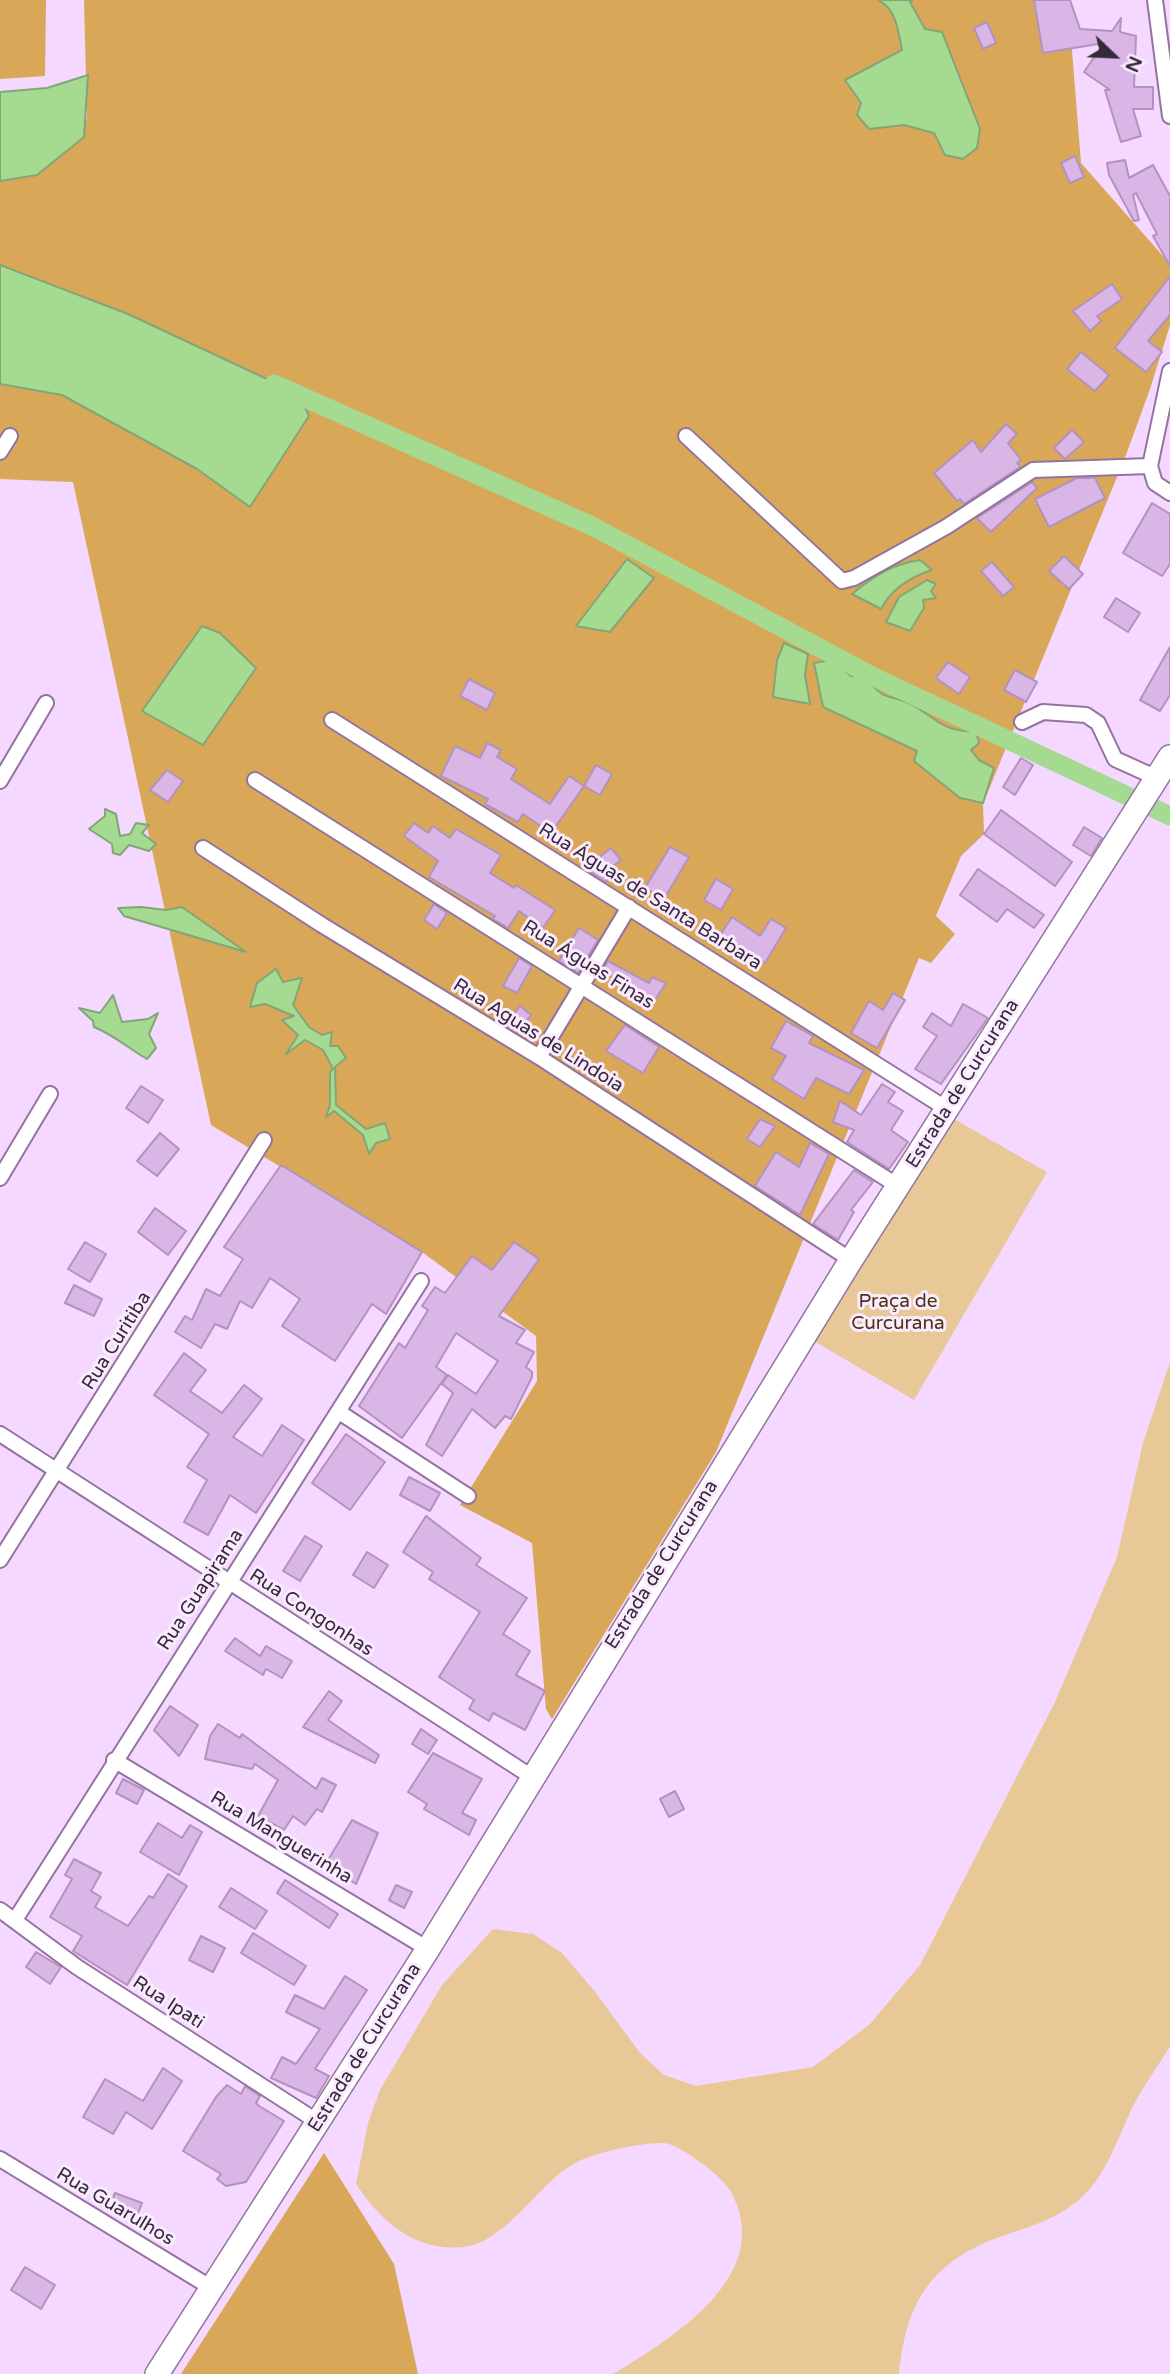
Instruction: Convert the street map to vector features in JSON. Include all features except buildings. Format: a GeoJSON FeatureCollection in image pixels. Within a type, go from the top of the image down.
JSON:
{"type":"FeatureCollection","features":[{"type":"Feature","properties":{"kind":"main road","name":"Estrada de Curcurana"},"geometry":{"type":"LineString","coordinates":[[157,2374],[428,1949],[851,1260],[1170,757]]}},
{"type":"Feature","properties":{"kind":"street"},"geometry":{"type":"LineString","coordinates":[[1154,0],[1170,116]]}},
{"type":"Feature","properties":{"kind":"street"},"geometry":{"type":"LineString","coordinates":[[1170,371],[1150,466],[1155,482],[1170,493]]}},
{"type":"Feature","properties":{"kind":"street"},"geometry":{"type":"LineString","coordinates":[[0,452],[10,436]]}},
{"type":"Feature","properties":{"kind":"street"},"geometry":{"type":"LineString","coordinates":[[686,436],[842,581],[854,578],[946,527],[1033,470],[1150,466]]}},
{"type":"Feature","properties":{"kind":"street"},"geometry":{"type":"LineString","coordinates":[[0,781],[47,703]]}},
{"type":"Feature","properties":{"kind":"street"},"geometry":{"type":"LineString","coordinates":[[1022,722],[1042,712],[1086,715],[1098,723],[1115,759],[1154,783]]}},
{"type":"Feature","properties":{"kind":"street","name":"Rua Águas de Santa Barbara"},"geometry":{"type":"LineString","coordinates":[[332,720],[947,1109]]}},
{"type":"Feature","properties":{"kind":"street","name":"Rua Águas Finas"},"geometry":{"type":"LineString","coordinates":[[255,780],[898,1186]]}},
{"type":"Feature","properties":{"kind":"street","name":"Rua Aguas de Lindoia"},"geometry":{"type":"LineString","coordinates":[[204,848],[322,925],[539,1058],[851,1260]]}},
{"type":"Feature","properties":{"kind":"street"},"geometry":{"type":"LineString","coordinates":[[539,1058],[629,907]]}},
{"type":"Feature","properties":{"kind":"street"},"geometry":{"type":"LineString","coordinates":[[0,1178],[50,1094]]}},
{"type":"Feature","properties":{"kind":"street","name":"Rua Curitiba"},"geometry":{"type":"LineString","coordinates":[[0,1560],[264,1140]]}},
{"type":"Feature","properties":{"kind":"street","name":"Rua Guapirama"},"geometry":{"type":"LineString","coordinates":[[15,1920],[114,1760],[421,1281]]}},
{"type":"Feature","properties":{"kind":"street"},"geometry":{"type":"LineString","coordinates":[[339,1412],[468,1496]]}},
{"type":"Feature","properties":{"kind":"street","name":"Rua Congonhas"},"geometry":{"type":"LineString","coordinates":[[0,1434],[532,1777]]}},
{"type":"Feature","properties":{"kind":"street","name":"Rua Manguerinha"},"geometry":{"type":"LineString","coordinates":[[114,1760],[428,1949]]}},
{"type":"Feature","properties":{"kind":"street","name":"Rua Ipati"},"geometry":{"type":"LineString","coordinates":[[0,1910],[77,1967],[318,2122]]}},
{"type":"Feature","properties":{"kind":"street","name":"Rua Guarulhos"},"geometry":{"type":"LineString","coordinates":[[0,2159],[210,2287]]}},
{"type":"Feature","properties":{"kind":"green space","name":"Praça de Curcurana"},"geometry":{"type":"Polygon","coordinates":[[[954,1119],[1047,1172],[914,1400],[812,1340],[954,1119]]]}},
{"type":"Feature","properties":{"kind":"green space"},"geometry":{"type":"Polygon","coordinates":[[[1170,1362],[1170,2046],[1132,2108],[1108,2162],[1082,2197],[1054,2216],[978,2246],[940,2271],[916,2305],[908,2325],[899,2374],[613,2374],[663,2342],[711,2301],[729,2277],[740,2250],[741,2222],[727,2186],[703,2164],[669,2144],[652,2143],[622,2148],[593,2155],[573,2164],[555,2177],[505,2226],[477,2244],[463,2247],[430,2245],[401,2232],[388,2222],[356,2184],[368,2123],[380,2090],[442,1985],[493,1929],[533,1934],[562,1953],[596,1993],[640,2053],[664,2075],[696,2086],[813,2067],[870,2024],[920,1965],[1055,1702],[1117,1557],[1143,1443],[1170,1362]]]}},
{"type":"Feature","properties":{"kind":"shaded area"},"geometry":{"type":"Polygon","coordinates":[[[0,0],[46,0],[45,76],[0,79],[0,0]]]}},
{"type":"Feature","properties":{"kind":"shaded area"},"geometry":{"type":"Polygon","coordinates":[[[84,0],[1068,0],[1081,163],[1170,264],[1170,325],[1150,389],[1126,455],[983,804],[984,834],[961,856],[936,916],[955,934],[931,963],[919,958],[716,1452],[552,1719],[546,1709],[532,1543],[460,1505],[537,1381],[536,1336],[422,1252],[211,1125],[73,482],[0,479],[0,179],[87,119],[84,0]]]}},
{"type":"Feature","properties":{"kind":"shaded area"},"geometry":{"type":"Polygon","coordinates":[[[878,0],[913,0],[910,2],[925,29],[942,32],[980,129],[977,148],[963,159],[945,155],[934,133],[904,125],[869,129],[857,115],[861,103],[845,80],[902,50],[893,15],[878,0]]]}},
{"type":"Feature","properties":{"kind":"shaded area"},"geometry":{"type":"Polygon","coordinates":[[[88,75],[84,137],[37,175],[0,181],[0,92],[47,88],[88,75]]]}},
{"type":"Feature","properties":{"kind":"shaded area"},"geometry":{"type":"Polygon","coordinates":[[[0,265],[128,314],[299,394],[309,416],[250,507],[197,469],[62,395],[0,384],[0,265]]]}},
{"type":"Feature","properties":{"kind":"shaded area"},"geometry":{"type":"Polygon","coordinates":[[[627,559],[654,578],[610,632],[576,626],[627,559]]]}},
{"type":"Feature","properties":{"kind":"shaded area"},"geometry":{"type":"Polygon","coordinates":[[[920,560],[932,570],[902,584],[881,609],[852,594],[884,572],[901,564],[920,560]]]}},
{"type":"Feature","properties":{"kind":"shaded area"},"geometry":{"type":"Polygon","coordinates":[[[927,580],[936,584],[931,591],[936,598],[923,600],[924,608],[910,631],[886,622],[899,597],[927,580]]]}},
{"type":"Feature","properties":{"kind":"shaded area"},"geometry":{"type":"Polygon","coordinates":[[[202,626],[220,633],[256,668],[203,745],[142,711],[202,626]]]}},
{"type":"Feature","properties":{"kind":"shaded area"},"geometry":{"type":"Polygon","coordinates":[[[784,643],[808,654],[805,675],[810,704],[773,697],[777,660],[784,643]]]}},
{"type":"Feature","properties":{"kind":"shaded area"},"geometry":{"type":"Polygon","coordinates":[[[830,660],[851,676],[865,677],[880,692],[908,702],[943,725],[956,730],[976,732],[979,743],[971,750],[979,760],[994,768],[983,803],[960,798],[914,761],[917,751],[823,707],[814,663],[830,660]]]}},
{"type":"Feature","properties":{"kind":"shaded area"},"geometry":{"type":"Polygon","coordinates":[[[105,809],[116,814],[120,836],[130,834],[136,823],[149,825],[142,833],[156,844],[149,851],[129,845],[120,855],[113,853],[112,844],[89,829],[105,816],[105,809]]]}},
{"type":"Feature","properties":{"kind":"shaded area"},"geometry":{"type":"Polygon","coordinates":[[[182,907],[246,952],[124,916],[118,908],[166,910],[182,907]]]}},
{"type":"Feature","properties":{"kind":"shaded area"},"geometry":{"type":"Polygon","coordinates":[[[276,969],[283,982],[302,978],[293,1005],[309,1027],[322,1035],[332,1032],[330,1046],[338,1046],[346,1058],[335,1067],[336,1105],[366,1129],[385,1123],[390,1139],[376,1143],[369,1154],[363,1135],[334,1111],[326,1117],[330,1105],[330,1072],[333,1069],[323,1050],[305,1040],[286,1054],[298,1035],[282,1020],[294,1016],[265,1004],[250,1007],[257,983],[276,969]]]}},
{"type":"Feature","properties":{"kind":"shaded area"},"geometry":{"type":"Polygon","coordinates":[[[113,995],[122,1022],[148,1019],[158,1013],[149,1034],[156,1048],[147,1059],[94,1027],[93,1021],[79,1008],[100,1013],[113,995]]]}},
{"type":"Feature","properties":{"kind":"shaded area"},"geometry":{"type":"Polygon","coordinates":[[[324,2153],[394,2264],[418,2374],[181,2374],[324,2153]]]}},
{"type":"Feature","properties":{"kind":"waterway"},"geometry":{"type":"LineString","coordinates":[[274,384],[592,526],[874,677],[1170,816]]}}]}
